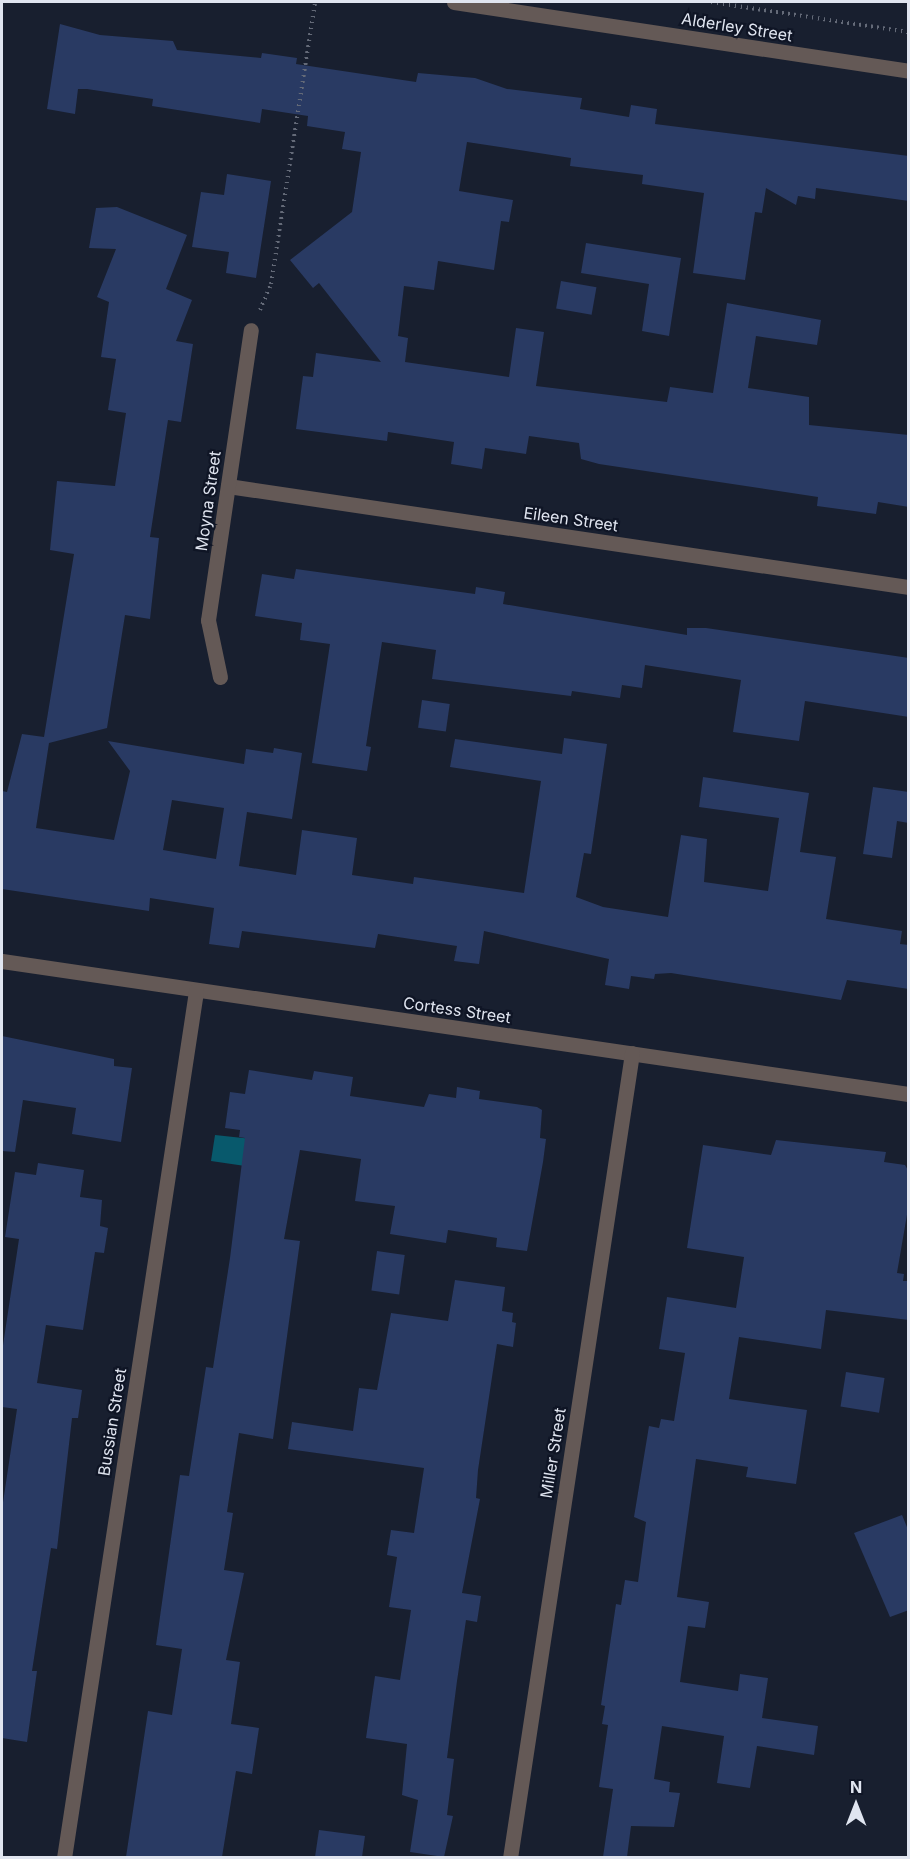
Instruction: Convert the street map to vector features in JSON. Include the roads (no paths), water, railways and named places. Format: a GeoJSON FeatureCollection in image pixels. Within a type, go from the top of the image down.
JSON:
{"type":"FeatureCollection","features":[{"type":"Feature","properties":{"kind":"street","name":"Alderley Street"},"geometry":{"type":"LineString","coordinates":[[454,2],[909,71]]}},
{"type":"Feature","properties":{"kind":"street","name":"Moyna Street"},"geometry":{"type":"LineString","coordinates":[[220,677],[208,620],[251,330]]}},
{"type":"Feature","properties":{"kind":"street","name":"Eileen Street"},"geometry":{"type":"LineString","coordinates":[[228,486],[909,588]]}},
{"type":"Feature","properties":{"kind":"street","name":"Cortess Street"},"geometry":{"type":"LineString","coordinates":[[2,961],[909,1094]]}},
{"type":"Feature","properties":{"kind":"street","name":"Bussian Street"},"geometry":{"type":"LineString","coordinates":[[64,1857],[196,991]]}},
{"type":"Feature","properties":{"kind":"street","name":"Miller Street"},"geometry":{"type":"LineString","coordinates":[[510,1857],[632,1053]]}},
{"type":"Feature","properties":{"kind":"water"},"geometry":{"type":"Polygon","coordinates":[[[215,1135],[252,1139],[252,1167],[211,1161],[215,1135]]]}}]}
